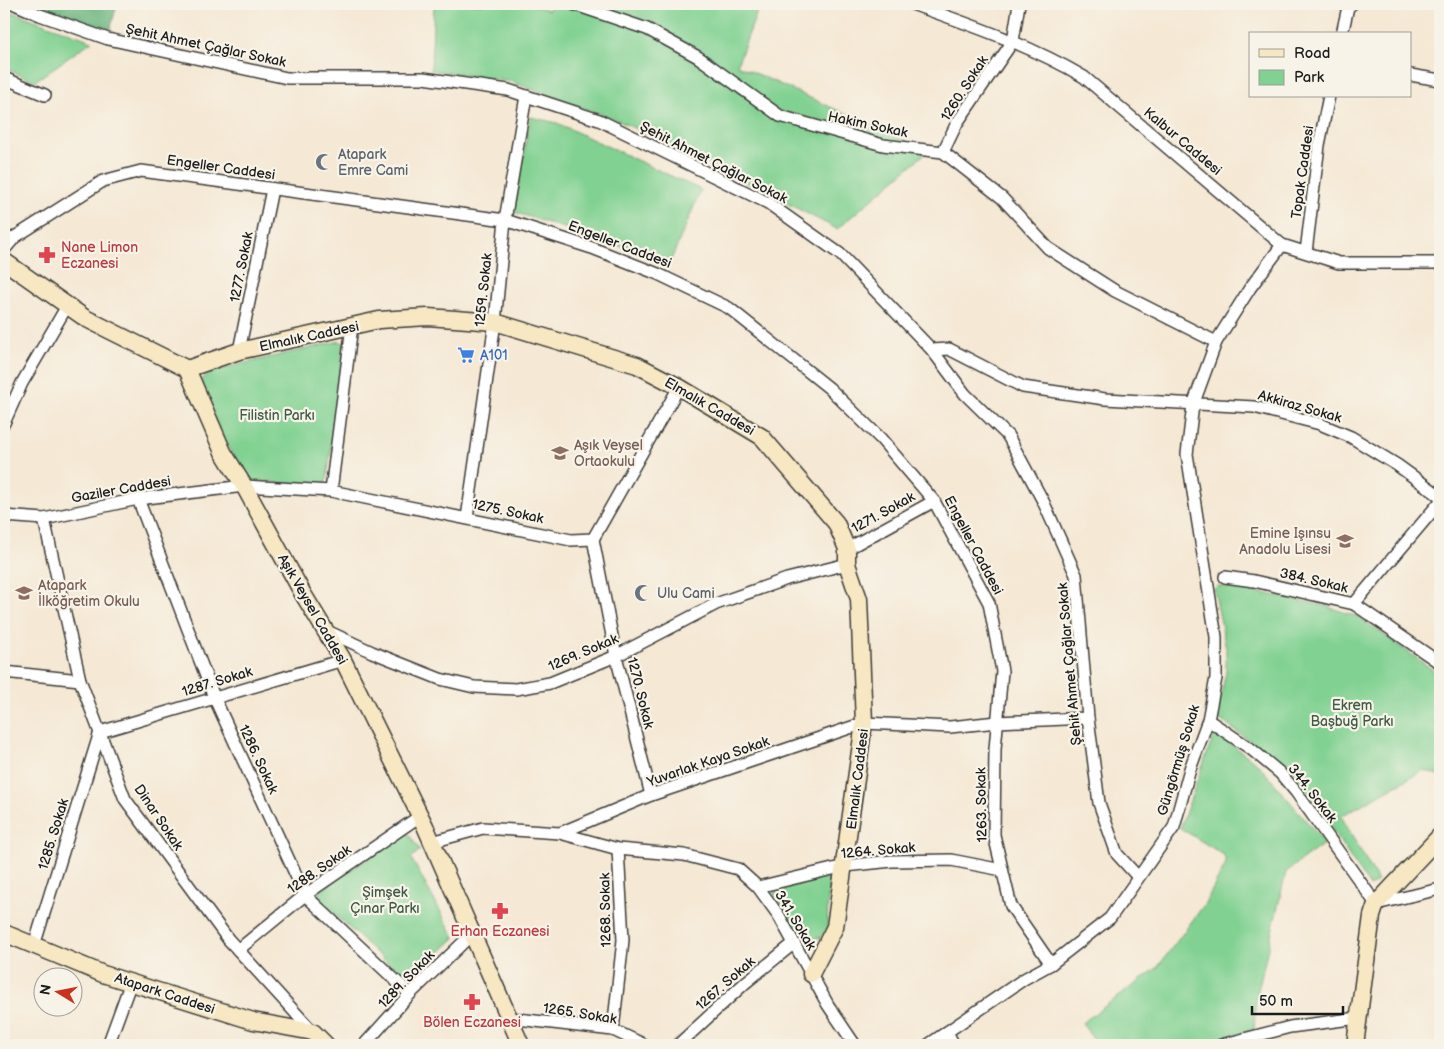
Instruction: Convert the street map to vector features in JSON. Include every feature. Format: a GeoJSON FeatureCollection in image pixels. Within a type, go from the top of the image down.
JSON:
{"type":"FeatureCollection","features":[{"type":"Feature","properties":{"kind":"street","name":"Şehit Ahmet Çağlar Sokak"},"geometry":{"type":"LineString","coordinates":[[15,4],[40,16],[108,40],[287,78],[423,78],[508,90],[599,120],[768,203],[840,254],[932,350],[965,394],[1008,436],[1043,501],[1076,575],[1088,718],[1100,803],[1117,854],[1138,878]]}},
{"type":"Feature","properties":{"kind":"street","name":"Hakim Sokak"},"geometry":{"type":"LineString","coordinates":[[573,4],[647,29],[698,57],[780,116],[882,145],[943,152]]}},
{"type":"Feature","properties":{"kind":"street","name":"Kalbur Caddesi"},"geometry":{"type":"LineString","coordinates":[[912,4],[1051,57],[1084,77],[1282,245],[1339,263],[1440,263]]}},
{"type":"Feature","properties":{"kind":"street"},"geometry":{"type":"LineString","coordinates":[[1013,41],[1019,4]]}},
{"type":"Feature","properties":{"kind":"street"},"geometry":{"type":"LineString","coordinates":[[1342,32],[1348,6],[1352,4]]}},
{"type":"Feature","properties":{"kind":"street","name":"1260. Sokak"},"geometry":{"type":"LineString","coordinates":[[943,152],[957,123],[1013,41]]}},
{"type":"Feature","properties":{"kind":"street"},"geometry":{"type":"LineString","coordinates":[[1412,75],[1440,80]]}},
{"type":"Feature","properties":{"kind":"street"},"geometry":{"type":"LineString","coordinates":[[4,78],[45,95]]}},
{"type":"Feature","properties":{"kind":"street","name":"1259. Sokak"},"geometry":{"type":"LineString","coordinates":[[467,518],[495,322],[505,220],[526,96]]}},
{"type":"Feature","properties":{"kind":"street","name":"Topak Caddesi"},"geometry":{"type":"LineString","coordinates":[[1306,252],[1319,145],[1329,98]]}},
{"type":"Feature","properties":{"kind":"street"},"geometry":{"type":"LineString","coordinates":[[943,152],[1002,198],[1048,248],[1115,291],[1216,342]]}},
{"type":"Feature","properties":{"kind":"street","name":"Engeller Caddesi"},"geometry":{"type":"LineString","coordinates":[[4,250],[15,237],[104,181],[140,171],[505,220],[592,248],[658,274],[730,308],[829,388],[882,439],[934,501],[989,604],[1002,671],[997,722]]}},
{"type":"Feature","properties":{"kind":"street","name":"1277. Sokak"},"geometry":{"type":"LineString","coordinates":[[239,351],[272,189]]}},
{"type":"Feature","properties":{"kind":"street","name":"Güngörmüş Sokak"},"geometry":{"type":"LineString","coordinates":[[928,1045],[1024,979],[1051,964],[1110,918],[1174,827],[1190,769],[1208,720],[1216,678],[1216,637],[1187,454],[1193,405],[1216,342],[1250,288],[1282,245]]}},
{"type":"Feature","properties":{"kind":"street"},"geometry":{"type":"LineString","coordinates":[[4,261],[85,318],[187,369]]}},
{"type":"Feature","properties":{"kind":"street"},"geometry":{"type":"LineString","coordinates":[[4,423],[22,383],[67,306]]}},
{"type":"Feature","properties":{"kind":"street","name":"Elmalık Caddesi"},"geometry":{"type":"LineString","coordinates":[[187,369],[239,351],[379,320],[428,317],[495,322],[637,366],[679,387],[762,437],[836,523],[859,600],[864,723],[846,866],[836,927],[811,974]]}},
{"type":"Feature","properties":{"kind":"street"},"geometry":{"type":"LineString","coordinates":[[331,491],[352,326]]}},
{"type":"Feature","properties":{"kind":"street","name":"Akkiraz Sokak"},"geometry":{"type":"LineString","coordinates":[[932,350],[949,349],[1023,387],[1105,399],[1254,407],[1320,424],[1351,437],[1397,465],[1440,496]]}},
{"type":"Feature","properties":{"kind":"street","name":"Aşık Veysel Caddesi"},"geometry":{"type":"LineString","coordinates":[[187,369],[223,452],[244,486],[302,594],[343,660],[420,816],[521,1045]]}},
{"type":"Feature","properties":{"kind":"street"},"geometry":{"type":"LineString","coordinates":[[594,539],[679,387]]}},
{"type":"Feature","properties":{"kind":"street","name":"1275. Sokak"},"geometry":{"type":"LineString","coordinates":[[244,486],[331,491],[571,540],[594,539]]}},
{"type":"Feature","properties":{"kind":"street","name":"Gaziler Caddesi"},"geometry":{"type":"LineString","coordinates":[[4,516],[44,519],[138,499],[244,486]]}},
{"type":"Feature","properties":{"kind":"street","name":"1286. Sokak"},"geometry":{"type":"LineString","coordinates":[[138,499],[214,698],[306,895],[410,994]]}},
{"type":"Feature","properties":{"kind":"street","name":"1271. Sokak"},"geometry":{"type":"LineString","coordinates":[[847,557],[934,501]]}},
{"type":"Feature","properties":{"kind":"street","name":"384. Sokak"},"geometry":{"type":"LineString","coordinates":[[1225,577],[1254,581],[1354,604],[1440,502]]}},
{"type":"Feature","properties":{"kind":"street","name":"Dinar Sokak"},"geometry":{"type":"LineString","coordinates":[[44,519],[80,680],[125,799],[238,950],[313,1032]]}},
{"type":"Feature","properties":{"kind":"street","name":"1270. Sokak"},"geometry":{"type":"LineString","coordinates":[[594,539],[616,656],[651,795]]}},
{"type":"Feature","properties":{"kind":"street","name":"1269. Sokak"},"geometry":{"type":"LineString","coordinates":[[325,630],[372,652],[440,679],[474,687],[516,689],[550,682],[616,656],[716,604],[847,557]]}},
{"type":"Feature","properties":{"kind":"street"},"geometry":{"type":"LineString","coordinates":[[1354,604],[1440,663]]}},
{"type":"Feature","properties":{"kind":"street","name":"1287. Sokak"},"geometry":{"type":"LineString","coordinates":[[100,732],[343,660]]}},
{"type":"Feature","properties":{"kind":"street"},"geometry":{"type":"LineString","coordinates":[[4,672],[80,680]]}},
{"type":"Feature","properties":{"kind":"street","name":"Yuvarlak Kaya Sokak"},"geometry":{"type":"LineString","coordinates":[[432,842],[483,828],[560,833],[651,795],[864,723],[950,727],[997,722],[1088,718]]}},
{"type":"Feature","properties":{"kind":"street","name":"344. Sokak"},"geometry":{"type":"LineString","coordinates":[[1208,720],[1251,749],[1280,773],[1296,792],[1376,904]]}},
{"type":"Feature","properties":{"kind":"street","name":"1263. Sokak"},"geometry":{"type":"LineString","coordinates":[[997,722],[994,835],[1012,906],[1051,964]]}},
{"type":"Feature","properties":{"kind":"street","name":"1285. Sokak"},"geometry":{"type":"LineString","coordinates":[[34,946],[100,732]]}},
{"type":"Feature","properties":{"kind":"street","name":"1288. Sokak"},"geometry":{"type":"LineString","coordinates":[[238,950],[306,895],[420,816]]}},
{"type":"Feature","properties":{"kind":"street","name":"341. Sokak"},"geometry":{"type":"LineString","coordinates":[[560,833],[618,849],[684,855],[738,870],[758,887],[779,916],[793,944],[854,1045]]}},
{"type":"Feature","properties":{"kind":"street"},"geometry":{"type":"LineString","coordinates":[[1355,1045],[1372,916],[1376,904],[1440,836]]}},
{"type":"Feature","properties":{"kind":"street","name":"1268. Sokak"},"geometry":{"type":"LineString","coordinates":[[613,1030],[623,940],[618,849]]}},
{"type":"Feature","properties":{"kind":"street","name":"1264. Sokak"},"geometry":{"type":"LineString","coordinates":[[758,887],[846,866],[892,861],[951,860],[1002,870]]}},
{"type":"Feature","properties":{"kind":"street"},"geometry":{"type":"LineString","coordinates":[[1376,904],[1440,889]]}},
{"type":"Feature","properties":{"kind":"street","name":"Atapark Caddesi"},"geometry":{"type":"LineString","coordinates":[[4,933],[130,982],[253,1021],[313,1032]]}},
{"type":"Feature","properties":{"kind":"street","name":"1289. Sokak"},"geometry":{"type":"LineString","coordinates":[[364,1045],[410,994],[471,935]]}},
{"type":"Feature","properties":{"kind":"street","name":"1267. Sokak"},"geometry":{"type":"LineString","coordinates":[[678,1045],[745,983],[793,944]]}},
{"type":"Feature","properties":{"kind":"street"},"geometry":{"type":"LineString","coordinates":[[108,1045],[130,982]]}},
{"type":"Feature","properties":{"kind":"street","name":"1265. Sokak"},"geometry":{"type":"LineString","coordinates":[[509,1018],[613,1030],[645,1045]]}},
{"type":"Feature","properties":{"kind":"street"},"geometry":{"type":"LineString","coordinates":[[1221,1045],[1290,1027],[1358,1018]]}},
{"type":"Feature","properties":{"kind":"street"},"geometry":{"type":"LineString","coordinates":[[313,1032],[326,1045]]}},
{"type":"Feature","properties":{"kind":"street"},"geometry":{"type":"LineString","coordinates":[[947,1032],[954,1045]]}},
{"type":"Feature","properties":{"kind":"green space"},"geometry":{"type":"Polygon","coordinates":[[[32,4],[117,4],[110,31],[74,21],[32,4]]]}},
{"type":"Feature","properties":{"kind":"green space"},"geometry":{"type":"Polygon","coordinates":[[[434,4],[530,4],[549,10],[552,4],[760,4],[737,65],[928,151],[837,229],[717,167],[619,121],[512,82],[431,70],[434,4]]]}},
{"type":"Feature","properties":{"kind":"green space"},"geometry":{"type":"Polygon","coordinates":[[[4,9],[92,41],[35,81],[4,68],[4,9]]]}},
{"type":"Feature","properties":{"kind":"green space"},"geometry":{"type":"Polygon","coordinates":[[[530,117],[557,123],[701,190],[670,262],[514,212],[530,117]]]}},
{"type":"Feature","properties":{"kind":"green space","name":"Filistin Parkı"},"geometry":{"type":"Polygon","coordinates":[[[340,341],[345,344],[327,479],[324,486],[249,481],[220,432],[209,407],[201,380],[212,371],[340,341]]]}},
{"type":"Feature","properties":{"kind":"green space","name":"Ekrem Başbuğ Parkı"},"geometry":{"type":"Polygon","coordinates":[[[1218,586],[1248,590],[1325,606],[1359,617],[1440,675],[1440,776],[1424,770],[1341,816],[1378,881],[1370,887],[1295,774],[1218,718],[1217,713],[1226,672],[1226,648],[1214,589],[1218,586]]]}},
{"type":"Feature","properties":{"kind":"green space"},"geometry":{"type":"Polygon","coordinates":[[[1215,732],[1258,764],[1325,843],[1286,872],[1256,999],[1254,1030],[1199,1045],[1097,1045],[1082,1023],[1157,968],[1204,905],[1226,864],[1224,855],[1180,828],[1215,732]]]}},
{"type":"Feature","properties":{"kind":"green space","name":"Şimşek Çınar Parkı"},"geometry":{"type":"Polygon","coordinates":[[[407,832],[420,850],[411,858],[455,938],[408,982],[319,900],[318,892],[407,832]]]}},
{"type":"Feature","properties":{"kind":"green space"},"geometry":{"type":"Polygon","coordinates":[[[829,873],[827,930],[821,937],[803,942],[773,893],[829,873]]]}},
{"type":"Feature","properties":{"kind":"place","name":"Atapark Emre Cami"},"geometry":{"type":"Point","coordinates":[324,162]}},
{"type":"Feature","properties":{"kind":"place","name":"Nane Limon Eczanesi"},"geometry":{"type":"Point","coordinates":[47,255]}},
{"type":"Feature","properties":{"kind":"place","name":"A101"},"geometry":{"type":"Point","coordinates":[466,355]}},
{"type":"Feature","properties":{"kind":"place","name":"Aşık Veysel Ortaokulu"},"geometry":{"type":"Point","coordinates":[560,453]}},
{"type":"Feature","properties":{"kind":"place","name":"Emine Işınsu Anadolu Lisesi"},"geometry":{"type":"Point","coordinates":[1345,541]}},
{"type":"Feature","properties":{"kind":"place","name":"Atapark İlköğretim Okulu"},"geometry":{"type":"Point","coordinates":[24,593]}},
{"type":"Feature","properties":{"kind":"place","name":"Ulu Cami"},"geometry":{"type":"Point","coordinates":[643,593]}},
{"type":"Feature","properties":{"kind":"place","name":"Erhan Eczanesi"},"geometry":{"type":"Point","coordinates":[500,911]}},
{"type":"Feature","properties":{"kind":"place","name":"Bölen Eczanesi"},"geometry":{"type":"Point","coordinates":[472,1002]}}]}
